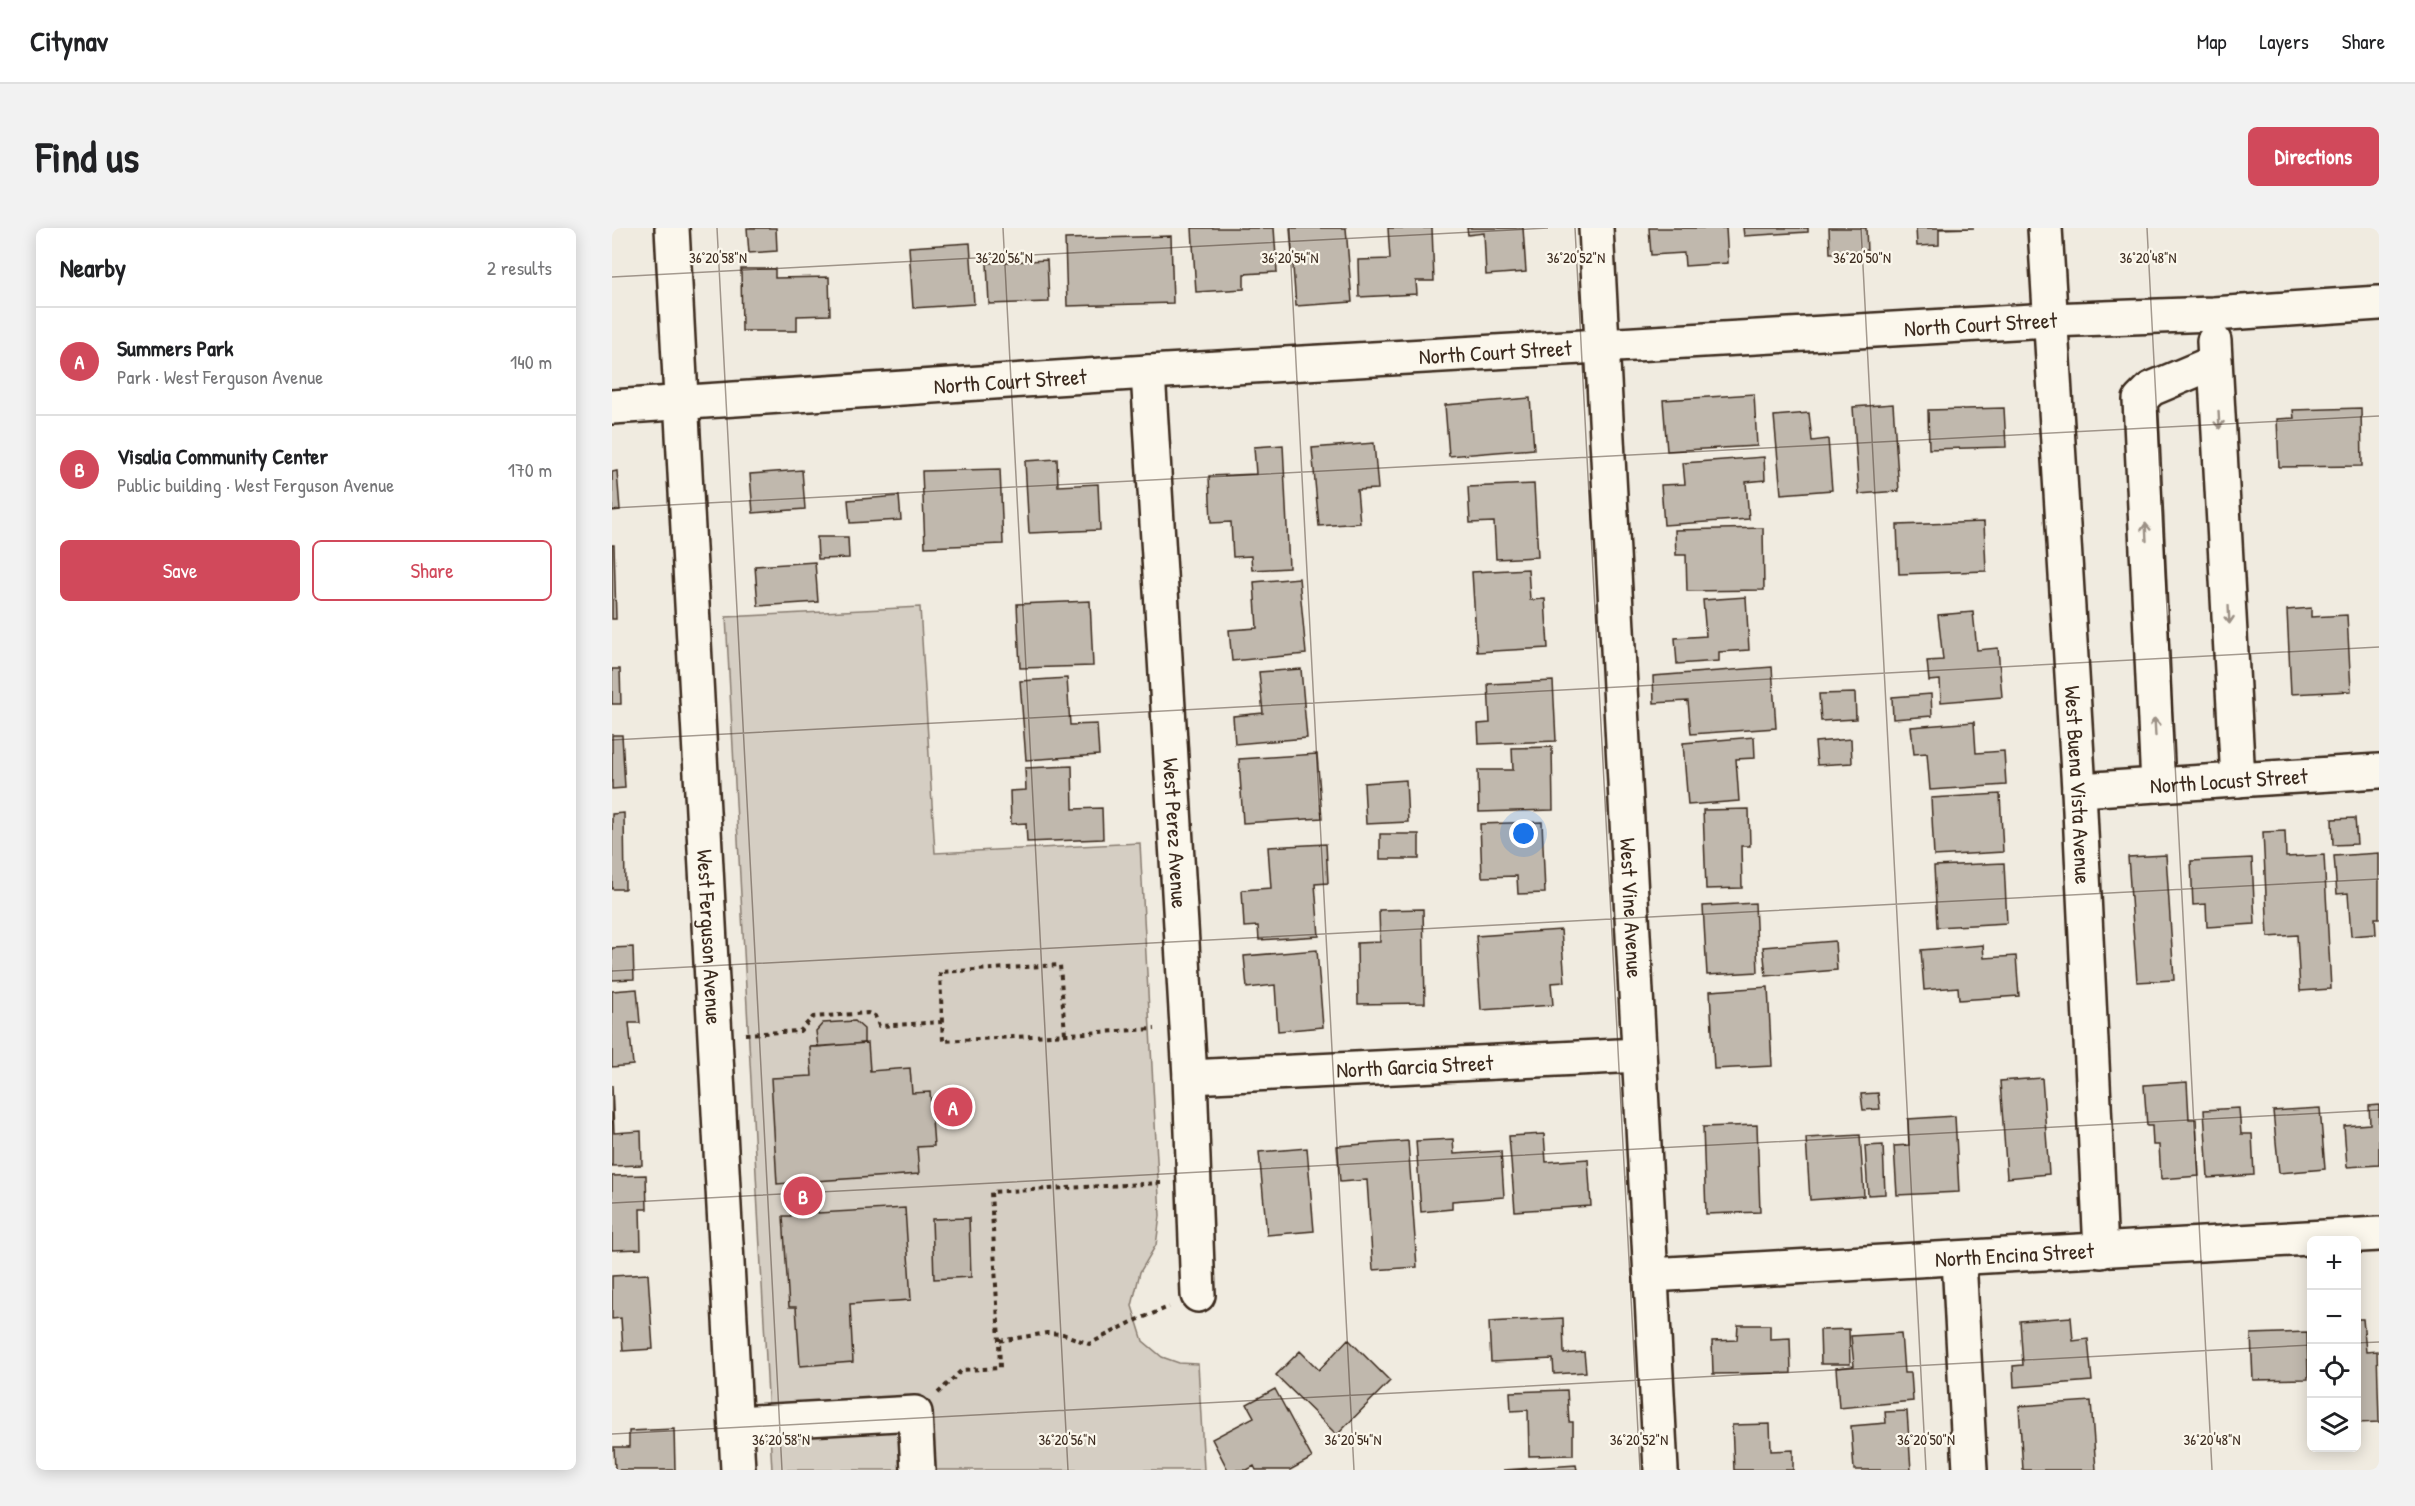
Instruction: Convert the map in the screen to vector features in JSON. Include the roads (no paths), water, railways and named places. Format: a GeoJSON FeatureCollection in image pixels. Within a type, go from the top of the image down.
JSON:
{"type":"FeatureCollection","features":[{"type":"Feature","properties":{"kind":"street","name":"West Ferguson Avenue"},"geometry":{"type":"LineString","coordinates":[[672,228],[738,1470]]}},
{"type":"Feature","properties":{"kind":"street","name":"West Vine Avenue"},"geometry":{"type":"LineString","coordinates":[[1596,228],[1661,1470]]}},
{"type":"Feature","properties":{"kind":"street","name":"West Buena Vista Avenue"},"geometry":{"type":"LineString","coordinates":[[2045,228],[2079,790],[2101,1251]]}},
{"type":"Feature","properties":{"kind":"street","name":"North Court Street"},"geometry":{"type":"LineString","coordinates":[[612,407],[1148,372],[2379,303]]}},
{"type":"Feature","properties":{"kind":"street"},"geometry":{"type":"LineString","coordinates":[[2213,314],[2238,780]]}},
{"type":"Feature","properties":{"kind":"street"},"geometry":{"type":"LineString","coordinates":[[2158,785],[2140,400],[2151,389],[2215,362]]}},
{"type":"Feature","properties":{"kind":"street","name":"West Perez Avenue"},"geometry":{"type":"LineString","coordinates":[[1148,372],[1190,1077],[1198,1295]]}},
{"type":"Feature","properties":{"kind":"street","name":"North Locust Street"},"geometry":{"type":"LineString","coordinates":[[2079,790],[2379,771]]}},
{"type":"Feature","properties":{"kind":"street","name":"North Garcia Street"},"geometry":{"type":"LineString","coordinates":[[1190,1077],[1640,1055]]}},
{"type":"Feature","properties":{"kind":"street","name":"North Encina Street"},"geometry":{"type":"LineString","coordinates":[[1652,1275],[2379,1234]]}},
{"type":"Feature","properties":{"kind":"street"},"geometry":{"type":"LineString","coordinates":[[1959,1259],[1970,1470]]}},
{"type":"Feature","properties":{"kind":"street"},"geometry":{"type":"LineString","coordinates":[[736,1423],[915,1413],[918,1470]]}},
{"type":"Feature","properties":{"kind":"place","name":"Summers Park"},"geometry":{"type":"Point","coordinates":[953,1107]}},
{"type":"Feature","properties":{"kind":"place","name":"Visalia Community Center"},"geometry":{"type":"Point","coordinates":[803,1196]}}]}
